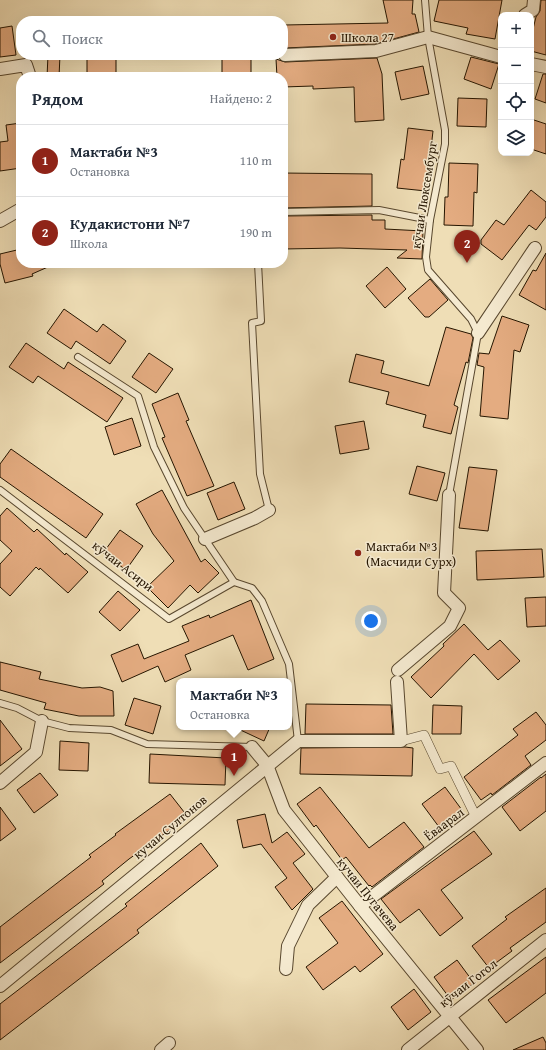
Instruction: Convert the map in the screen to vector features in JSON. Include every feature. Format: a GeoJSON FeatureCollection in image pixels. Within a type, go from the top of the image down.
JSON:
{"type":"FeatureCollection","features":[{"type":"Feature","properties":{"kind":"street"},"geometry":{"type":"LineString","coordinates":[[530,12],[533,10],[534,0]]}},
{"type":"Feature","properties":{"kind":"street"},"geometry":{"type":"LineString","coordinates":[[288,55],[376,51],[428,37],[498,56]]}},
{"type":"Feature","properties":{"kind":"street"},"geometry":{"type":"LineString","coordinates":[[0,68],[26,65],[28,72]]}},
{"type":"Feature","properties":{"kind":"street"},"geometry":{"type":"LineString","coordinates":[[534,65],[546,67]]}},
{"type":"Feature","properties":{"kind":"street"},"geometry":{"type":"LineString","coordinates":[[0,221],[16,212]]}},
{"type":"Feature","properties":{"kind":"street"},"geometry":{"type":"LineString","coordinates":[[478,333],[535,248]]}},
{"type":"Feature","properties":{"kind":"street"},"geometry":{"type":"LineString","coordinates":[[401,741],[398,676],[450,626],[459,608],[444,592],[450,495]]}},
{"type":"Feature","properties":{"kind":"street"},"geometry":{"type":"LineString","coordinates":[[205,539],[255,518],[269,510]]}},
{"type":"Feature","properties":{"kind":"street"},"geometry":{"type":"LineString","coordinates":[[0,783],[36,752],[42,721]]}},
{"type":"Feature","properties":{"kind":"street"},"geometry":{"type":"LineString","coordinates":[[298,741],[401,741],[424,735],[440,769],[451,766],[476,817]]}},
{"type":"Feature","properties":{"kind":"street","name":"кучаи Султонов"},"geometry":{"type":"LineString","coordinates":[[0,986],[298,741]]}},
{"type":"Feature","properties":{"kind":"street","name":"кучаи Пугачева"},"geometry":{"type":"LineString","coordinates":[[252,747],[267,765],[284,810],[360,906],[478,1050]]}},
{"type":"Feature","properties":{"kind":"street","name":"Ёваарал"},"geometry":{"type":"LineString","coordinates":[[360,906],[546,764]]}},
{"type":"Feature","properties":{"kind":"street"},"geometry":{"type":"LineString","coordinates":[[286,969],[288,946],[308,905],[337,877]]}},
{"type":"Feature","properties":{"kind":"street","name":"кӯчаи Гогол"},"geometry":{"type":"LineString","coordinates":[[408,1050],[546,940]]}},
{"type":"Feature","properties":{"kind":"lane","name":"кӯчаи Люксембург"},"geometry":{"type":"LineString","coordinates":[[425,0],[428,37],[445,130],[445,144],[430,220],[426,257],[428,270],[471,319],[478,333]]}},
{"type":"Feature","properties":{"kind":"lane"},"geometry":{"type":"LineString","coordinates":[[288,212],[379,210],[430,220]]}},
{"type":"Feature","properties":{"kind":"lane"},"geometry":{"type":"LineString","coordinates":[[258,268],[261,321],[252,323],[260,474],[269,510]]}},
{"type":"Feature","properties":{"kind":"lane"},"geometry":{"type":"LineString","coordinates":[[450,495],[478,333]]}},
{"type":"Feature","properties":{"kind":"lane"},"geometry":{"type":"LineString","coordinates":[[78,356],[138,396],[154,447],[184,508],[234,582],[252,588],[262,601],[289,664],[291,678]]}},
{"type":"Feature","properties":{"kind":"lane","name":"кӯчаи Асири"},"geometry":{"type":"LineString","coordinates":[[0,490],[169,619],[234,582]]}},
{"type":"Feature","properties":{"kind":"lane"},"geometry":{"type":"LineString","coordinates":[[292,690],[298,741]]}},
{"type":"Feature","properties":{"kind":"lane"},"geometry":{"type":"LineString","coordinates":[[0,702],[17,708],[42,721],[69,728],[110,730],[147,744],[252,747]]}},
{"type":"Feature","properties":{"kind":"building","name":"Школа 27"},"geometry":{"type":"Polygon","coordinates":[[[383,0],[413,0],[412,14],[415,14],[419,32],[375,44],[288,48],[288,25],[388,23],[383,0]]]}},
{"type":"Feature","properties":{"kind":"building"},"geometry":{"type":"Polygon","coordinates":[[[439,0],[502,0],[500,12],[498,12],[495,39],[466,34],[468,28],[434,21],[439,0]]]}},
{"type":"Feature","properties":{"kind":"building"},"geometry":{"type":"Polygon","coordinates":[[[541,0],[546,0],[546,55],[534,52],[534,25],[536,17],[540,11],[541,0]]]}},
{"type":"Feature","properties":{"kind":"building"},"geometry":{"type":"Polygon","coordinates":[[[12,26],[16,55],[0,57],[0,28],[12,26]]]}},
{"type":"Feature","properties":{"kind":"building"},"geometry":{"type":"Polygon","coordinates":[[[471,57],[498,64],[491,89],[464,79],[471,57]]]}},
{"type":"Feature","properties":{"kind":"building"},"geometry":{"type":"Polygon","coordinates":[[[377,58],[382,74],[384,120],[355,122],[354,87],[313,89],[313,86],[288,87],[288,72],[277,72],[276,60],[285,62],[377,58]]]}},
{"type":"Feature","properties":{"kind":"building"},"geometry":{"type":"Polygon","coordinates":[[[48,60],[60,60],[59,72],[47,72],[48,60]]]}},
{"type":"Feature","properties":{"kind":"building"},"geometry":{"type":"Polygon","coordinates":[[[87,60],[116,60],[116,72],[87,72],[87,60]]]}},
{"type":"Feature","properties":{"kind":"building"},"geometry":{"type":"Polygon","coordinates":[[[222,60],[251,60],[251,72],[222,72],[222,60]]]}},
{"type":"Feature","properties":{"kind":"building"},"geometry":{"type":"Polygon","coordinates":[[[423,66],[429,94],[401,100],[395,72],[423,66]]]}},
{"type":"Feature","properties":{"kind":"building"},"geometry":{"type":"Polygon","coordinates":[[[543,74],[546,74],[546,103],[535,99],[543,74]]]}},
{"type":"Feature","properties":{"kind":"building"},"geometry":{"type":"Polygon","coordinates":[[[458,98],[487,99],[486,127],[457,126],[458,98]]]}},
{"type":"Feature","properties":{"kind":"building"},"geometry":{"type":"Polygon","coordinates":[[[534,120],[546,124],[546,154],[534,150],[534,120]]]}},
{"type":"Feature","properties":{"kind":"building"},"geometry":{"type":"Polygon","coordinates":[[[16,124],[16,169],[0,171],[0,142],[8,141],[6,125],[16,124]]]}},
{"type":"Feature","properties":{"kind":"building"},"geometry":{"type":"Polygon","coordinates":[[[408,128],[433,131],[426,191],[397,188],[401,159],[404,160],[408,128]]]}},
{"type":"Feature","properties":{"kind":"building"},"geometry":{"type":"Polygon","coordinates":[[[449,163],[478,164],[477,193],[474,192],[473,226],[444,225],[445,197],[448,197],[449,163]]]}},
{"type":"Feature","properties":{"kind":"building"},"geometry":{"type":"Polygon","coordinates":[[[288,173],[372,174],[372,206],[288,208],[288,173]]]}},
{"type":"Feature","properties":{"kind":"building"},"geometry":{"type":"Polygon","coordinates":[[[531,190],[546,202],[546,217],[536,230],[529,225],[502,260],[481,244],[481,240],[496,220],[504,225],[531,190]]]}},
{"type":"Feature","properties":{"kind":"building"},"geometry":{"type":"Polygon","coordinates":[[[372,215],[372,220],[385,220],[385,229],[423,231],[422,259],[397,258],[407,250],[340,248],[288,249],[288,216],[372,215]]]}},
{"type":"Feature","properties":{"kind":"building"},"geometry":{"type":"Polygon","coordinates":[[[16,250],[16,268],[46,268],[32,274],[33,276],[5,283],[0,264],[0,254],[16,250]]]}},
{"type":"Feature","properties":{"kind":"building"},"geometry":{"type":"Polygon","coordinates":[[[546,253],[546,310],[519,295],[533,270],[536,271],[546,253]]]}},
{"type":"Feature","properties":{"kind":"building"},"geometry":{"type":"Polygon","coordinates":[[[387,267],[406,289],[385,308],[366,286],[387,267]]]}},
{"type":"Feature","properties":{"kind":"building"},"geometry":{"type":"Polygon","coordinates":[[[430,279],[448,300],[429,317],[425,317],[408,298],[430,279]]]}},
{"type":"Feature","properties":{"kind":"building"},"geometry":{"type":"Polygon","coordinates":[[[64,309],[97,332],[103,324],[126,341],[110,364],[76,341],[71,349],[47,333],[64,309]]]}},
{"type":"Feature","properties":{"kind":"building"},"geometry":{"type":"Polygon","coordinates":[[[502,316],[529,325],[520,352],[514,350],[508,419],[480,416],[484,367],[477,365],[479,353],[489,354],[502,316]]]}},
{"type":"Feature","properties":{"kind":"building"},"geometry":{"type":"Polygon","coordinates":[[[446,327],[471,334],[473,338],[468,363],[466,362],[454,405],[458,407],[451,434],[423,427],[426,415],[386,404],[389,392],[349,382],[356,354],[384,361],[381,373],[429,386],[446,327]]]}},
{"type":"Feature","properties":{"kind":"building"},"geometry":{"type":"Polygon","coordinates":[[[26,343],[64,369],[68,362],[123,398],[107,422],[38,376],[33,383],[9,367],[26,343]]]}},
{"type":"Feature","properties":{"kind":"building"},"geometry":{"type":"Polygon","coordinates":[[[149,353],[173,369],[156,393],[132,377],[149,353]]]}},
{"type":"Feature","properties":{"kind":"building"},"geometry":{"type":"Polygon","coordinates":[[[178,393],[189,420],[186,421],[214,486],[187,496],[162,438],[165,437],[152,404],[178,393]]]}},
{"type":"Feature","properties":{"kind":"building"},"geometry":{"type":"Polygon","coordinates":[[[132,418],[141,446],[114,455],[105,427],[132,418]]]}},
{"type":"Feature","properties":{"kind":"building"},"geometry":{"type":"Polygon","coordinates":[[[364,421],[369,449],[340,454],[335,426],[364,421]]]}},
{"type":"Feature","properties":{"kind":"building"},"geometry":{"type":"Polygon","coordinates":[[[11,449],[103,514],[86,538],[0,477],[0,464],[11,449]]]}},
{"type":"Feature","properties":{"kind":"building"},"geometry":{"type":"Polygon","coordinates":[[[417,466],[445,473],[437,501],[409,494],[417,466]]]}},
{"type":"Feature","properties":{"kind":"building"},"geometry":{"type":"Polygon","coordinates":[[[469,467],[497,470],[488,531],[459,528],[469,467]]]}},
{"type":"Feature","properties":{"kind":"building"},"geometry":{"type":"Polygon","coordinates":[[[234,482],[245,509],[218,520],[207,493],[234,482]]]}},
{"type":"Feature","properties":{"kind":"building"},"geometry":{"type":"Polygon","coordinates":[[[162,490],[201,562],[205,559],[219,573],[198,593],[190,585],[168,608],[147,587],[174,561],[153,534],[136,504],[162,490]]]}},
{"type":"Feature","properties":{"kind":"building"},"geometry":{"type":"Polygon","coordinates":[[[7,508],[34,532],[37,529],[65,555],[66,553],[88,572],[68,593],[40,568],[39,570],[36,567],[10,596],[0,587],[0,564],[12,551],[0,540],[0,516],[7,508]]]}},
{"type":"Feature","properties":{"kind":"building"},"geometry":{"type":"Polygon","coordinates":[[[120,530],[143,546],[126,570],[103,553],[120,530]]]}},
{"type":"Feature","properties":{"kind":"building"},"geometry":{"type":"Polygon","coordinates":[[[542,549],[544,577],[477,580],[476,551],[542,549]]]}},
{"type":"Feature","properties":{"kind":"building"},"geometry":{"type":"Polygon","coordinates":[[[118,591],[140,610],[120,631],[99,612],[118,591]]]}},
{"type":"Feature","properties":{"kind":"building"},"geometry":{"type":"Polygon","coordinates":[[[546,597],[546,626],[527,627],[525,598],[546,597]]]}},
{"type":"Feature","properties":{"kind":"building"},"geometry":{"type":"Polygon","coordinates":[[[251,600],[274,659],[248,670],[233,635],[185,655],[191,670],[165,682],[158,666],[122,682],[111,655],[138,644],[144,659],[189,641],[182,626],[209,615],[210,618],[251,600]]]}},
{"type":"Feature","properties":{"kind":"building"},"geometry":{"type":"Polygon","coordinates":[[[464,624],[488,650],[500,640],[520,661],[498,680],[474,654],[431,698],[411,677],[444,646],[443,644],[464,624]]]}},
{"type":"Feature","properties":{"kind":"building"},"geometry":{"type":"Polygon","coordinates":[[[0,662],[41,672],[39,679],[82,688],[100,687],[113,691],[114,716],[79,716],[44,709],[46,703],[0,690],[0,662]]]}},
{"type":"Feature","properties":{"kind":"building"},"geometry":{"type":"Polygon","coordinates":[[[134,698],[161,706],[153,734],[125,725],[134,698]]]}},
{"type":"Feature","properties":{"kind":"building"},"geometry":{"type":"Polygon","coordinates":[[[306,704],[391,705],[393,734],[305,734],[306,704]]]}},
{"type":"Feature","properties":{"kind":"building"},"geometry":{"type":"Polygon","coordinates":[[[433,705],[462,706],[461,734],[432,734],[433,705]]]}},
{"type":"Feature","properties":{"kind":"building"},"geometry":{"type":"Polygon","coordinates":[[[536,712],[546,725],[546,740],[525,756],[531,765],[492,795],[491,793],[481,800],[464,777],[518,735],[513,729],[536,712]]]}},
{"type":"Feature","properties":{"kind":"building"},"geometry":{"type":"Polygon","coordinates":[[[0,720],[22,749],[0,766],[0,720]]]}},
{"type":"Feature","properties":{"kind":"building"},"geometry":{"type":"Polygon","coordinates":[[[240,730],[269,730],[264,741],[240,730]]]}},
{"type":"Feature","properties":{"kind":"building"},"geometry":{"type":"Polygon","coordinates":[[[60,741],[89,743],[88,771],[59,770],[60,741]]]}},
{"type":"Feature","properties":{"kind":"building"},"geometry":{"type":"Polygon","coordinates":[[[301,748],[413,748],[412,776],[300,774],[301,748]]]}},
{"type":"Feature","properties":{"kind":"building"},"geometry":{"type":"Polygon","coordinates":[[[150,754],[226,758],[225,785],[149,783],[150,754]]]}},
{"type":"Feature","properties":{"kind":"building"},"geometry":{"type":"Polygon","coordinates":[[[40,773],[58,795],[34,813],[17,790],[40,773]]]}},
{"type":"Feature","properties":{"kind":"building"},"geometry":{"type":"Polygon","coordinates":[[[546,774],[546,811],[520,831],[502,807],[546,774]]]}},
{"type":"Feature","properties":{"kind":"building"},"geometry":{"type":"Polygon","coordinates":[[[320,787],[369,848],[404,822],[424,847],[372,887],[370,885],[369,886],[346,857],[342,860],[316,825],[314,827],[297,804],[320,787]]]}},
{"type":"Feature","properties":{"kind":"building"},"geometry":{"type":"Polygon","coordinates":[[[445,787],[462,810],[439,827],[422,804],[445,787]]]}},
{"type":"Feature","properties":{"kind":"building"},"geometry":{"type":"Polygon","coordinates":[[[170,794],[188,817],[129,859],[102,881],[104,884],[0,963],[0,927],[91,857],[89,855],[116,835],[115,834],[170,794]]]}},
{"type":"Feature","properties":{"kind":"building"},"geometry":{"type":"Polygon","coordinates":[[[0,807],[16,829],[0,841],[0,807]]]}},
{"type":"Feature","properties":{"kind":"building"},"geometry":{"type":"Polygon","coordinates":[[[265,814],[272,843],[287,832],[305,854],[293,863],[313,889],[292,910],[275,887],[287,878],[261,844],[243,848],[237,820],[265,814]]]}},
{"type":"Feature","properties":{"kind":"building"},"geometry":{"type":"Polygon","coordinates":[[[474,831],[492,854],[441,890],[463,918],[440,936],[419,909],[400,923],[381,899],[474,831]]]}},
{"type":"Feature","properties":{"kind":"building"},"geometry":{"type":"Polygon","coordinates":[[[201,843],[218,866],[137,930],[139,933],[0,1040],[0,1004],[127,906],[125,904],[201,843]]]}},
{"type":"Feature","properties":{"kind":"building"},"geometry":{"type":"Polygon","coordinates":[[[546,888],[546,922],[510,948],[512,951],[489,968],[472,946],[507,919],[505,917],[546,888]]]}},
{"type":"Feature","properties":{"kind":"building"},"geometry":{"type":"Polygon","coordinates":[[[342,901],[383,954],[360,972],[355,966],[323,990],[306,967],[338,943],[319,918],[342,901]]]}},
{"type":"Feature","properties":{"kind":"building"},"geometry":{"type":"Polygon","coordinates":[[[546,957],[546,993],[506,1023],[488,1000],[546,957]]]}},
{"type":"Feature","properties":{"kind":"building"},"geometry":{"type":"Polygon","coordinates":[[[457,960],[474,983],[451,1000],[434,977],[457,960]]]}},
{"type":"Feature","properties":{"kind":"building"},"geometry":{"type":"Polygon","coordinates":[[[414,989],[431,1012],[408,1030],[391,1007],[414,989]]]}},
{"type":"Feature","properties":{"kind":"building"},"geometry":{"type":"Polygon","coordinates":[[[543,1037],[546,1043],[546,1050],[513,1050],[543,1037]]]}},
{"type":"Feature","properties":{"kind":"place","name":"Школа 27"},"geometry":{"type":"Point","coordinates":[333,37]}},
{"type":"Feature","properties":{"kind":"place","name":"Кудакистони №7"},"geometry":{"type":"Point","coordinates":[467,263]}},
{"type":"Feature","properties":{"kind":"place","name":"Мактаби №3 (Масчиди Сурх)"},"geometry":{"type":"Point","coordinates":[358,553]}},
{"type":"Feature","properties":{"kind":"place","name":"Мактаби №3"},"geometry":{"type":"Point","coordinates":[234,776]}}]}
